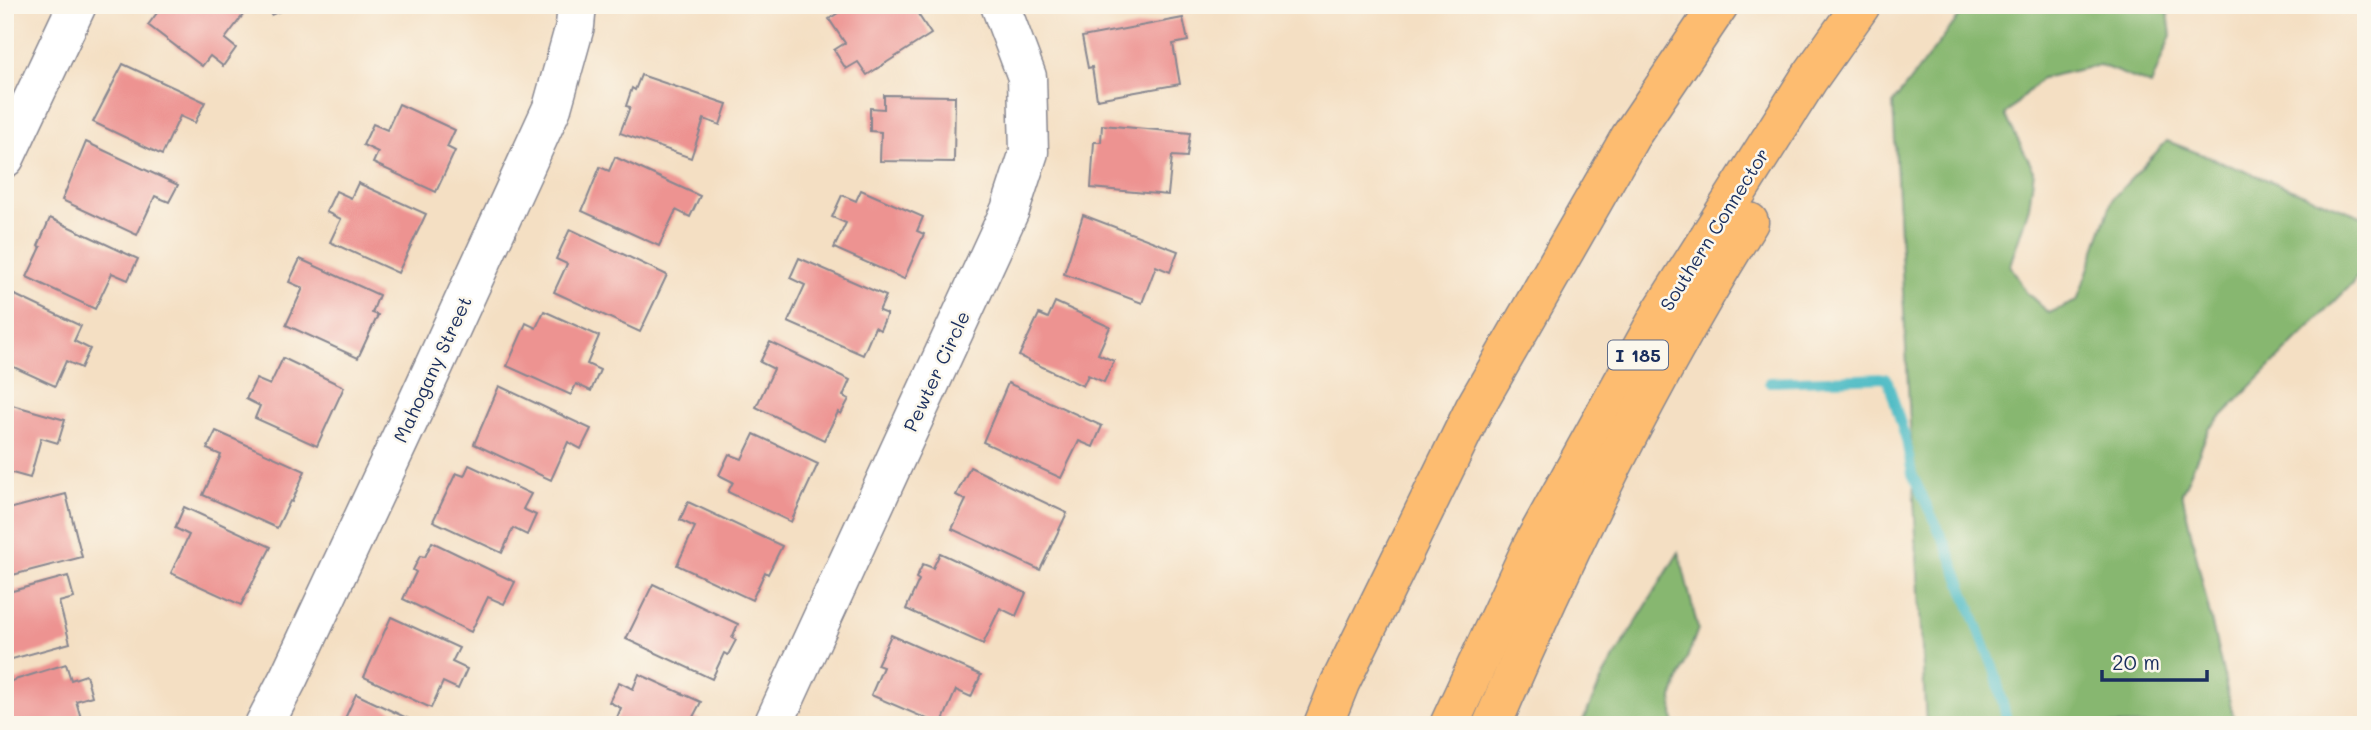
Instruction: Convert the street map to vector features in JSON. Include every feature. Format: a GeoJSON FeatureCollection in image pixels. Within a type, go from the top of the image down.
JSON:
{"type":"FeatureCollection","features":[{"type":"Feature","properties":{"kind":"highway"},"geometry":{"type":"LineString","coordinates":[[1323,725],[1340,684],[1474,409],[1630,137],[1719,5]]}},
{"type":"Feature","properties":{"kind":"highway","name":"Southern Connector"},"geometry":{"type":"LineString","coordinates":[[1450,725],[1532,546],[1662,311],[1808,80],[1861,5]]}},
{"type":"Feature","properties":{"kind":"highway"},"geometry":{"type":"LineString","coordinates":[[1492,725],[1580,531],[1652,391],[1727,257],[1811,122],[1879,5]]}},
{"type":"Feature","properties":{"kind":"street"},"geometry":{"type":"LineString","coordinates":[[5,158],[77,5]]}},
{"type":"Feature","properties":{"kind":"street","name":"Mahogany Street"},"geometry":{"type":"LineString","coordinates":[[264,725],[295,664],[552,108],[575,26],[577,5]]}},
{"type":"Feature","properties":{"kind":"street","name":"Pewter Circle"},"geometry":{"type":"LineString","coordinates":[[773,725],[1010,210],[1029,152],[1027,77],[1000,5]]}},
{"type":"Feature","properties":{"kind":"green space"},"geometry":{"type":"Polygon","coordinates":[[[1968,5],[2167,5],[2171,35],[2151,85],[2100,65],[2042,78],[2005,115],[2034,171],[2029,207],[2010,265],[2026,292],[2049,313],[2077,301],[2113,198],[2167,141],[2366,218],[2366,263],[2351,285],[2209,429],[2182,493],[2235,725],[1926,725],[1893,103],[1968,5]]]}},
{"type":"Feature","properties":{"kind":"green space"},"geometry":{"type":"Polygon","coordinates":[[[1679,552],[1698,629],[1672,698],[1674,725],[1581,725],[1605,673],[1679,552]]]}},
{"type":"Feature","properties":{"kind":"building"},"geometry":{"type":"Polygon","coordinates":[[[163,5],[230,5],[243,15],[225,39],[236,48],[223,66],[210,56],[202,66],[148,25],[163,5]]]}},
{"type":"Feature","properties":{"kind":"building"},"geometry":{"type":"Polygon","coordinates":[[[267,5],[294,5],[271,15],[267,5]]]}},
{"type":"Feature","properties":{"kind":"building"},"geometry":{"type":"Polygon","coordinates":[[[850,5],[912,5],[931,34],[867,75],[858,62],[846,69],[834,50],[845,43],[829,19],[850,5]]]}},
{"type":"Feature","properties":{"kind":"building"},"geometry":{"type":"Polygon","coordinates":[[[1183,18],[1188,41],[1173,44],[1180,84],[1097,99],[1092,67],[1088,68],[1082,37],[1183,18]]]}},
{"type":"Feature","properties":{"kind":"building"},"geometry":{"type":"Polygon","coordinates":[[[123,64],[205,102],[195,123],[180,116],[162,155],[93,122],[123,64]]]}},
{"type":"Feature","properties":{"kind":"building"},"geometry":{"type":"Polygon","coordinates":[[[641,75],[727,104],[720,125],[704,119],[691,158],[620,133],[630,107],[626,106],[632,88],[635,90],[641,75]]]}},
{"type":"Feature","properties":{"kind":"building"},"geometry":{"type":"Polygon","coordinates":[[[884,95],[955,96],[954,162],[880,161],[881,132],[870,131],[870,108],[884,109],[884,95]]]}},
{"type":"Feature","properties":{"kind":"building"},"geometry":{"type":"Polygon","coordinates":[[[399,104],[455,130],[447,147],[455,151],[436,192],[373,163],[378,152],[363,145],[373,124],[387,130],[399,104]]]}},
{"type":"Feature","properties":{"kind":"building"},"geometry":{"type":"Polygon","coordinates":[[[1102,125],[1190,133],[1187,157],[1172,156],[1168,195],[1091,188],[1094,142],[1101,142],[1102,125]]]}},
{"type":"Feature","properties":{"kind":"building"},"geometry":{"type":"Polygon","coordinates":[[[86,142],[178,185],[169,202],[155,196],[137,235],[62,200],[86,142]]]}},
{"type":"Feature","properties":{"kind":"building"},"geometry":{"type":"Polygon","coordinates":[[[615,157],[700,196],[690,217],[676,210],[659,246],[582,211],[600,167],[609,171],[615,157]]]}},
{"type":"Feature","properties":{"kind":"building"},"geometry":{"type":"Polygon","coordinates":[[[358,183],[426,214],[398,273],[330,242],[341,219],[326,212],[336,191],[351,198],[358,183]]]}},
{"type":"Feature","properties":{"kind":"building"},"geometry":{"type":"Polygon","coordinates":[[[861,190],[923,217],[917,231],[924,234],[904,279],[834,248],[846,223],[832,217],[842,195],[856,201],[861,190]]]}},
{"type":"Feature","properties":{"kind":"building"},"geometry":{"type":"Polygon","coordinates":[[[1083,215],[1178,251],[1170,272],[1156,266],[1142,303],[1064,274],[1083,215]]]}},
{"type":"Feature","properties":{"kind":"building"},"geometry":{"type":"Polygon","coordinates":[[[50,218],[138,259],[128,280],[112,273],[95,309],[27,277],[41,247],[38,246],[50,218]]]}},
{"type":"Feature","properties":{"kind":"building"},"geometry":{"type":"Polygon","coordinates":[[[570,229],[667,275],[640,332],[554,292],[567,264],[556,259],[570,229]]]}},
{"type":"Feature","properties":{"kind":"building"},"geometry":{"type":"Polygon","coordinates":[[[799,258],[886,296],[879,311],[887,314],[880,330],[875,327],[863,355],[788,322],[805,285],[790,278],[799,258]]]}},
{"type":"Feature","properties":{"kind":"building"},"geometry":{"type":"Polygon","coordinates":[[[300,259],[379,295],[372,313],[378,315],[358,358],[286,325],[303,288],[289,282],[300,259]]]}},
{"type":"Feature","properties":{"kind":"building"},"geometry":{"type":"Polygon","coordinates":[[[15,295],[81,326],[74,341],[90,349],[81,368],[66,361],[55,386],[5,363],[5,315],[15,295]]]}},
{"type":"Feature","properties":{"kind":"building"},"geometry":{"type":"Polygon","coordinates":[[[1055,302],[1110,327],[1098,354],[1114,361],[1104,382],[1088,375],[1083,386],[1019,356],[1039,314],[1048,318],[1055,302]]]}},
{"type":"Feature","properties":{"kind":"building"},"geometry":{"type":"Polygon","coordinates":[[[544,311],[599,336],[587,364],[600,370],[591,391],[576,384],[571,395],[507,366],[526,323],[536,328],[544,311]]]}},
{"type":"Feature","properties":{"kind":"building"},"geometry":{"type":"Polygon","coordinates":[[[770,342],[850,380],[843,396],[849,399],[841,414],[838,412],[824,440],[756,407],[774,369],[760,362],[770,342]]]}},
{"type":"Feature","properties":{"kind":"building"},"geometry":{"type":"Polygon","coordinates":[[[283,358],[344,387],[317,446],[255,418],[260,406],[246,399],[256,379],[270,385],[283,358]]]}},
{"type":"Feature","properties":{"kind":"building"},"geometry":{"type":"Polygon","coordinates":[[[1008,383],[1102,426],[1093,447],[1079,441],[1061,478],[983,442],[1008,383]]]}},
{"type":"Feature","properties":{"kind":"building"},"geometry":{"type":"Polygon","coordinates":[[[499,386],[591,429],[581,449],[568,442],[551,480],[474,444],[499,386]]]}},
{"type":"Feature","properties":{"kind":"building"},"geometry":{"type":"Polygon","coordinates":[[[5,403],[65,420],[58,443],[41,438],[30,478],[5,471],[5,403]]]}},
{"type":"Feature","properties":{"kind":"building"},"geometry":{"type":"Polygon","coordinates":[[[216,431],[305,471],[277,528],[203,495],[221,455],[207,449],[216,431]]]}},
{"type":"Feature","properties":{"kind":"building"},"geometry":{"type":"Polygon","coordinates":[[[754,434],[818,464],[791,522],[728,492],[733,482],[719,475],[729,454],[742,459],[754,434]]]}},
{"type":"Feature","properties":{"kind":"building"},"geometry":{"type":"Polygon","coordinates":[[[469,465],[531,494],[523,509],[536,515],[527,535],[513,528],[502,553],[433,521],[456,473],[464,476],[469,465]]]}},
{"type":"Feature","properties":{"kind":"building"},"geometry":{"type":"Polygon","coordinates":[[[970,467],[1067,513],[1040,570],[952,529],[966,500],[956,495],[970,467]]]}},
{"type":"Feature","properties":{"kind":"building"},"geometry":{"type":"Polygon","coordinates":[[[66,494],[82,557],[5,577],[5,510],[66,494]]]}},
{"type":"Feature","properties":{"kind":"building"},"geometry":{"type":"Polygon","coordinates":[[[688,502],[782,546],[768,574],[765,572],[752,600],[677,565],[695,527],[680,520],[688,502]]]}},
{"type":"Feature","properties":{"kind":"building"},"geometry":{"type":"Polygon","coordinates":[[[184,507],[271,547],[241,605],[171,573],[189,535],[175,528],[184,507]]]}},
{"type":"Feature","properties":{"kind":"building"},"geometry":{"type":"Polygon","coordinates":[[[432,542],[515,582],[504,604],[488,597],[471,632],[403,599],[416,572],[413,570],[420,556],[425,557],[432,542]]]}},
{"type":"Feature","properties":{"kind":"building"},"geometry":{"type":"Polygon","coordinates":[[[940,553],[1026,593],[1016,616],[1000,608],[983,644],[906,609],[923,564],[933,568],[940,553]]]}},
{"type":"Feature","properties":{"kind":"building"},"geometry":{"type":"Polygon","coordinates":[[[68,576],[74,598],[59,602],[70,643],[5,661],[5,593],[68,576]]]}},
{"type":"Feature","properties":{"kind":"building"},"geometry":{"type":"Polygon","coordinates":[[[653,584],[738,624],[732,638],[736,640],[728,655],[724,653],[712,679],[626,639],[653,584]]]}},
{"type":"Feature","properties":{"kind":"building"},"geometry":{"type":"Polygon","coordinates":[[[391,617],[459,648],[452,662],[467,669],[458,689],[443,682],[431,708],[364,677],[391,617]]]}},
{"type":"Feature","properties":{"kind":"building"},"geometry":{"type":"Polygon","coordinates":[[[891,635],[981,675],[971,697],[956,690],[941,725],[871,695],[883,667],[877,665],[891,635]]]}},
{"type":"Feature","properties":{"kind":"building"},"geometry":{"type":"Polygon","coordinates":[[[66,664],[71,680],[86,675],[92,696],[76,701],[83,725],[6,725],[5,683],[66,664]]]}},
{"type":"Feature","properties":{"kind":"building"},"geometry":{"type":"Polygon","coordinates":[[[639,674],[701,702],[693,717],[700,720],[698,725],[614,725],[621,708],[609,702],[619,682],[633,689],[639,674]]]}},
{"type":"Feature","properties":{"kind":"building"},"geometry":{"type":"Polygon","coordinates":[[[356,694],[411,720],[421,725],[342,725],[356,694]]]}},
{"type":"Feature","properties":{"kind":"waterway"},"geometry":{"type":"LineString","coordinates":[[1769,382],[1887,378],[1906,440],[1912,474],[1949,552],[1995,672],[2008,725]]}}]}
